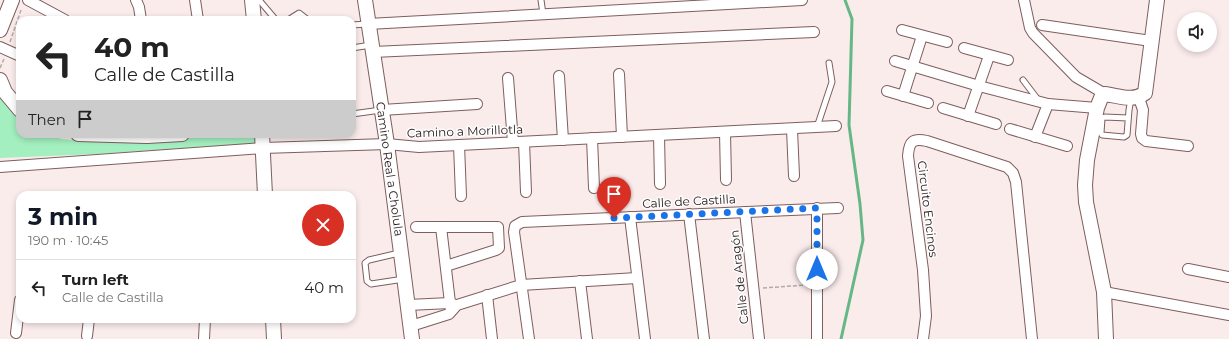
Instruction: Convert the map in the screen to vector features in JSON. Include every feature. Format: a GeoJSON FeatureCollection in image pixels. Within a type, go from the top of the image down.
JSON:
{"type":"FeatureCollection","features":[{"type":"Feature","properties":{"kind":"street"},"geometry":{"type":"LineString","coordinates":[[136,0],[139,7],[140,16]]}},
{"type":"Feature","properties":{"kind":"street"},"geometry":{"type":"LineString","coordinates":[[195,0],[197,16]]}},
{"type":"Feature","properties":{"kind":"street"},"geometry":{"type":"LineString","coordinates":[[252,0],[254,16]]}},
{"type":"Feature","properties":{"kind":"street","name":"Camino Real a Cholula"},"geometry":{"type":"LineString","coordinates":[[365,0],[387,144],[412,332]]}},
{"type":"Feature","properties":{"kind":"street"},"geometry":{"type":"LineString","coordinates":[[368,24],[802,0]]}},
{"type":"Feature","properties":{"kind":"street"},"geometry":{"type":"LineString","coordinates":[[1024,0],[1032,33],[1076,77],[1105,94],[1135,98],[1145,92],[1157,0]]}},
{"type":"Feature","properties":{"kind":"street"},"geometry":{"type":"LineString","coordinates":[[0,30],[21,2],[55,16]]}},
{"type":"Feature","properties":{"kind":"street"},"geometry":{"type":"LineString","coordinates":[[1042,25],[1151,42]]}},
{"type":"Feature","properties":{"kind":"street"},"geometry":{"type":"LineString","coordinates":[[902,30],[947,42]]}},
{"type":"Feature","properties":{"kind":"street"},"geometry":{"type":"LineString","coordinates":[[372,48],[814,32]]}},
{"type":"Feature","properties":{"kind":"street"},"geometry":{"type":"LineString","coordinates":[[903,96],[922,36]]}},
{"type":"Feature","properties":{"kind":"street"},"geometry":{"type":"LineString","coordinates":[[3,48],[16,54]]}},
{"type":"Feature","properties":{"kind":"street"},"geometry":{"type":"LineString","coordinates":[[964,48],[1008,60]]}},
{"type":"Feature","properties":{"kind":"street"},"geometry":{"type":"LineString","coordinates":[[968,116],[989,56]]}},
{"type":"Feature","properties":{"kind":"street"},"geometry":{"type":"LineString","coordinates":[[896,60],[979,86],[1044,103],[1097,108]]}},
{"type":"Feature","properties":{"kind":"street"},"geometry":{"type":"LineString","coordinates":[[619,74],[622,137]]}},
{"type":"Feature","properties":{"kind":"street"},"geometry":{"type":"LineString","coordinates":[[559,76],[563,140]]}},
{"type":"Feature","properties":{"kind":"street"},"geometry":{"type":"LineString","coordinates":[[508,78],[512,142]]}},
{"type":"Feature","properties":{"kind":"street"},"geometry":{"type":"LineString","coordinates":[[0,80],[5,92],[16,105]]}},
{"type":"Feature","properties":{"kind":"street"},"geometry":{"type":"LineString","coordinates":[[887,91],[928,103]]}},
{"type":"Feature","properties":{"kind":"street"},"geometry":{"type":"LineString","coordinates":[[1105,94],[1101,98],[1097,108],[1087,160],[1085,185],[1086,202],[1104,292],[1106,339]]}},
{"type":"Feature","properties":{"kind":"street"},"geometry":{"type":"LineString","coordinates":[[1135,98],[1143,110],[1142,138],[1146,141],[1188,146]]}},
{"type":"Feature","properties":{"kind":"street"},"geometry":{"type":"LineString","coordinates":[[1036,136],[1044,103]]}},
{"type":"Feature","properties":{"kind":"street"},"geometry":{"type":"LineString","coordinates":[[382,110],[477,104]]}},
{"type":"Feature","properties":{"kind":"street"},"geometry":{"type":"LineString","coordinates":[[943,108],[996,124]]}},
{"type":"Feature","properties":{"kind":"street","name":"Camino a Morillotla"},"geometry":{"type":"LineString","coordinates":[[0,167],[263,148],[387,144],[418,147],[836,126]]}},
{"type":"Feature","properties":{"kind":"street"},"geometry":{"type":"LineString","coordinates":[[792,129],[794,176]]}},
{"type":"Feature","properties":{"kind":"street"},"geometry":{"type":"LineString","coordinates":[[1010,129],[1067,146]]}},
{"type":"Feature","properties":{"kind":"street"},"geometry":{"type":"LineString","coordinates":[[725,132],[726,180]]}},
{"type":"Feature","properties":{"kind":"street"},"geometry":{"type":"LineString","coordinates":[[659,135],[660,184]]}},
{"type":"Feature","properties":{"kind":"street"},"geometry":{"type":"LineString","coordinates":[[262,138],[265,191]]}},
{"type":"Feature","properties":{"kind":"street"},"geometry":{"type":"LineString","coordinates":[[592,138],[594,188]]}},
{"type":"Feature","properties":{"kind":"street","name":"Circuito Encinos"},"geometry":{"type":"LineString","coordinates":[[923,339],[926,316],[923,270],[908,156],[911,142],[920,139],[1007,167],[1013,173],[1016,182],[1032,339]]}},
{"type":"Feature","properties":{"kind":"street"},"geometry":{"type":"LineString","coordinates":[[524,142],[526,192]]}},
{"type":"Feature","properties":{"kind":"street"},"geometry":{"type":"LineString","coordinates":[[459,145],[461,196]]}},
{"type":"Feature","properties":{"kind":"street"},"geometry":{"type":"LineString","coordinates":[[817,208],[817,339]]}},
{"type":"Feature","properties":{"kind":"street","name":"Calle de Castilla"},"geometry":{"type":"LineString","coordinates":[[521,285],[514,232],[515,226],[522,222],[838,208]]}},
{"type":"Feature","properties":{"kind":"street","name":"Calle de Aragón"},"geometry":{"type":"LineString","coordinates":[[745,212],[759,339]]}},
{"type":"Feature","properties":{"kind":"street"},"geometry":{"type":"LineString","coordinates":[[689,214],[704,339]]}},
{"type":"Feature","properties":{"kind":"street"},"geometry":{"type":"LineString","coordinates":[[630,217],[645,339]]}},
{"type":"Feature","properties":{"kind":"street"},"geometry":{"type":"LineString","coordinates":[[416,227],[498,227],[499,248],[446,266]]}},
{"type":"Feature","properties":{"kind":"street"},"geometry":{"type":"LineString","coordinates":[[412,332],[439,316],[449,314],[453,307],[441,227]]}},
{"type":"Feature","properties":{"kind":"street"},"geometry":{"type":"LineString","coordinates":[[1188,269],[1229,277]]}},
{"type":"Feature","properties":{"kind":"street"},"geometry":{"type":"LineString","coordinates":[[408,305],[437,304],[453,307],[521,285],[637,278]]}},
{"type":"Feature","properties":{"kind":"street"},"geometry":{"type":"LineString","coordinates":[[580,281],[587,339]]}},
{"type":"Feature","properties":{"kind":"street"},"geometry":{"type":"LineString","coordinates":[[521,285],[529,339]]}},
{"type":"Feature","properties":{"kind":"street"},"geometry":{"type":"LineString","coordinates":[[1104,292],[1229,315]]}},
{"type":"Feature","properties":{"kind":"street"},"geometry":{"type":"LineString","coordinates":[[487,295],[492,339]]}},
{"type":"Feature","properties":{"kind":"street"},"geometry":{"type":"LineString","coordinates":[[437,304],[439,316]]}},
{"type":"Feature","properties":{"kind":"street"},"geometry":{"type":"LineString","coordinates":[[16,333],[17,323]]}},
{"type":"Feature","properties":{"kind":"street"},"geometry":{"type":"LineString","coordinates":[[88,336],[89,323]]}},
{"type":"Feature","properties":{"kind":"street"},"geometry":{"type":"LineString","coordinates":[[204,339],[205,323]]}},
{"type":"Feature","properties":{"kind":"street"},"geometry":{"type":"LineString","coordinates":[[273,323],[274,339]]}},
{"type":"Feature","properties":{"kind":"lane"},"geometry":{"type":"LineString","coordinates":[[259,0],[273,16]]}},
{"type":"Feature","properties":{"kind":"lane"},"geometry":{"type":"LineString","coordinates":[[541,0],[543,14]]}},
{"type":"Feature","properties":{"kind":"lane"},"geometry":{"type":"LineString","coordinates":[[294,16],[299,13],[303,16]]}},
{"type":"Feature","properties":{"kind":"lane"},"geometry":{"type":"LineString","coordinates":[[356,25],[368,24]]}},
{"type":"Feature","properties":{"kind":"lane"},"geometry":{"type":"LineString","coordinates":[[356,48],[372,48]]}},
{"type":"Feature","properties":{"kind":"lane"},"geometry":{"type":"LineString","coordinates":[[817,127],[832,82],[829,63]]}},
{"type":"Feature","properties":{"kind":"lane"},"geometry":{"type":"LineString","coordinates":[[1023,80],[1044,103]]}},
{"type":"Feature","properties":{"kind":"lane"},"geometry":{"type":"LineString","coordinates":[[1128,118],[1102,118],[1102,135],[1124,137],[1127,135],[1128,118],[1135,98]]}},
{"type":"Feature","properties":{"kind":"lane"},"geometry":{"type":"LineString","coordinates":[[356,113],[382,110]]}},
{"type":"Feature","properties":{"kind":"lane"},"geometry":{"type":"LineString","coordinates":[[401,253],[369,260],[365,263],[367,282],[371,284],[405,279]]}},
{"type":"Feature","properties":{"kind":"path"},"geometry":{"type":"LineString","coordinates":[[0,68],[3,48],[21,2]]}},
{"type":"Feature","properties":{"kind":"path"},"geometry":{"type":"LineString","coordinates":[[754,289],[817,284]]}},
{"type":"Feature","properties":{"kind":"green space"},"geometry":{"type":"Polygon","coordinates":[[[0,93],[11,110],[16,114],[16,138],[59,138],[97,142],[149,138],[256,138],[257,143],[98,154],[0,158],[0,93]]]}},
{"type":"Feature","properties":{"kind":"waterway"},"geometry":{"type":"LineString","coordinates":[[841,339],[863,240],[860,204],[849,125],[852,19],[845,0]]}},
{"type":"Feature","properties":{"kind":"route"},"geometry":{"type":"LineString","coordinates":[[614,218],[817,208],[817,269]]}}]}
